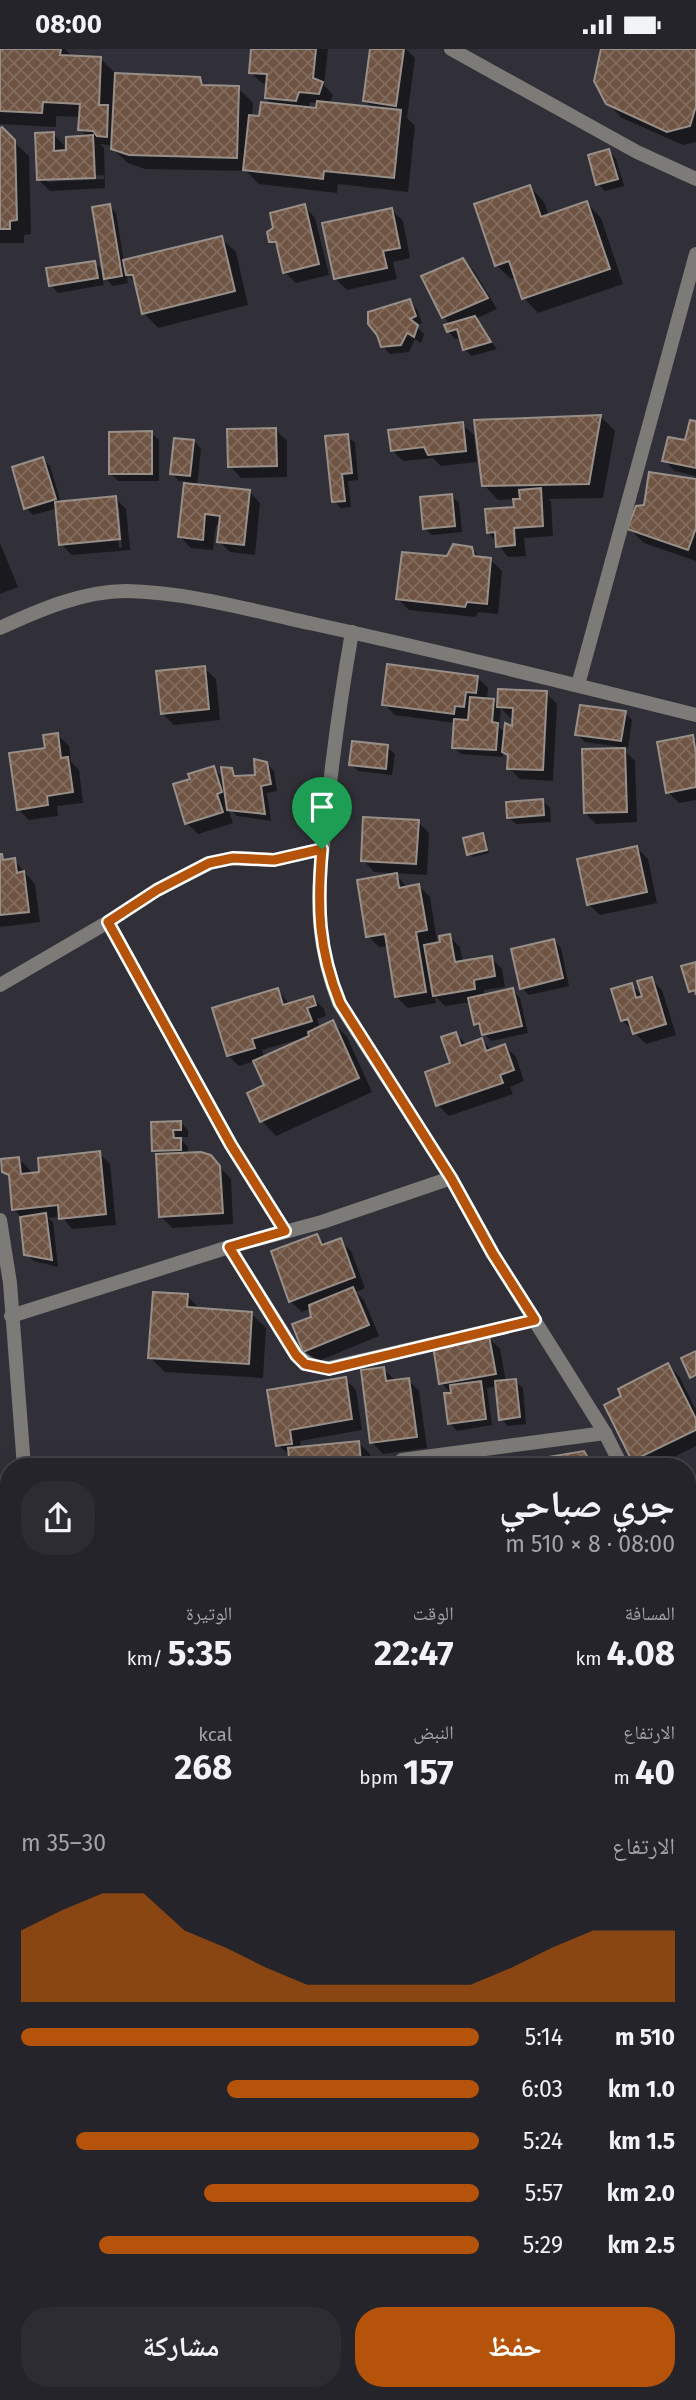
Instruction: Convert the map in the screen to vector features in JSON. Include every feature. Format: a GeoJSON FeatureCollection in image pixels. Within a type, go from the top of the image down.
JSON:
{"type":"FeatureCollection","features":[{"type":"Feature","properties":{"kind":"street"},"geometry":{"type":"LineString","coordinates":[[451,49],[637,152],[696,179]]}},
{"type":"Feature","properties":{"kind":"street"},"geometry":{"type":"LineString","coordinates":[[578,685],[696,254]]}},
{"type":"Feature","properties":{"kind":"street"},"geometry":{"type":"LineString","coordinates":[[0,628],[93,594],[126,591],[175,596],[352,632],[696,715]]}},
{"type":"Feature","properties":{"kind":"street"},"geometry":{"type":"LineString","coordinates":[[352,632],[337,714],[322,849],[318,914],[328,975],[340,1003],[451,1178],[493,1254],[605,1433],[618,1458]]}},
{"type":"Feature","properties":{"kind":"street"},"geometry":{"type":"LineString","coordinates":[[0,985],[157,890],[209,863],[233,858],[274,860],[322,849]]}},
{"type":"Feature","properties":{"kind":"street"},"geometry":{"type":"LineString","coordinates":[[108,922],[231,1145],[285,1231]]}},
{"type":"Feature","properties":{"kind":"street"},"geometry":{"type":"LineString","coordinates":[[11,1315],[229,1247],[322,1222],[451,1178]]}},
{"type":"Feature","properties":{"kind":"street"},"geometry":{"type":"LineString","coordinates":[[0,1220],[10,1283],[23,1458]]}},
{"type":"Feature","properties":{"kind":"street"},"geometry":{"type":"LineString","coordinates":[[229,1247],[296,1355],[305,1364],[317,1367],[329,1369],[535,1320]]}},
{"type":"Feature","properties":{"kind":"street"},"geometry":{"type":"LineString","coordinates":[[417,1458],[605,1433]]}},
{"type":"Feature","properties":{"kind":"building"},"geometry":{"type":"Polygon","coordinates":[[[61,49],[60,55],[101,57],[99,105],[108,105],[107,137],[97,136],[93,131],[78,130],[80,104],[43,102],[42,113],[0,111],[0,50],[61,49]]]}},
{"type":"Feature","properties":{"kind":"building"},"geometry":{"type":"Polygon","coordinates":[[[251,49],[316,49],[313,78],[323,82],[319,94],[299,92],[296,101],[265,98],[267,74],[249,73],[251,49]]]}},
{"type":"Feature","properties":{"kind":"building"},"geometry":{"type":"Polygon","coordinates":[[[370,49],[404,49],[396,106],[363,101],[370,49]]]}},
{"type":"Feature","properties":{"kind":"building"},"geometry":{"type":"Polygon","coordinates":[[[601,49],[696,49],[696,106],[690,126],[667,132],[606,104],[594,81],[601,49]]]}},
{"type":"Feature","properties":{"kind":"building"},"geometry":{"type":"Polygon","coordinates":[[[115,73],[200,77],[202,85],[239,86],[237,158],[129,155],[111,149],[115,73]]]}},
{"type":"Feature","properties":{"kind":"building"},"geometry":{"type":"Polygon","coordinates":[[[317,101],[401,110],[394,178],[324,171],[323,179],[243,170],[249,115],[259,116],[261,102],[316,108],[317,101]]]}},
{"type":"Feature","properties":{"kind":"building"},"geometry":{"type":"Polygon","coordinates":[[[2,127],[15,140],[17,220],[10,221],[10,229],[0,229],[2,127]]]}},
{"type":"Feature","properties":{"kind":"building"},"geometry":{"type":"Polygon","coordinates":[[[54,132],[54,151],[66,150],[66,137],[93,135],[95,178],[37,180],[35,133],[54,132]]]}},
{"type":"Feature","properties":{"kind":"building"},"geometry":{"type":"Polygon","coordinates":[[[609,149],[618,179],[596,185],[588,155],[609,149]]]}},
{"type":"Feature","properties":{"kind":"building"},"geometry":{"type":"Polygon","coordinates":[[[530,185],[541,217],[587,201],[610,269],[522,299],[509,261],[495,266],[474,204],[530,185]]]}},
{"type":"Feature","properties":{"kind":"building"},"geometry":{"type":"Polygon","coordinates":[[[110,204],[122,276],[104,279],[92,207],[110,204]]]}},
{"type":"Feature","properties":{"kind":"building"},"geometry":{"type":"Polygon","coordinates":[[[305,204],[319,264],[283,273],[276,242],[269,242],[267,232],[273,228],[270,213],[305,204]]]}},
{"type":"Feature","properties":{"kind":"building"},"geometry":{"type":"Polygon","coordinates":[[[392,208],[400,248],[383,251],[387,268],[334,279],[322,223],[392,208]]]}},
{"type":"Feature","properties":{"kind":"building"},"geometry":{"type":"Polygon","coordinates":[[[222,236],[235,291],[142,314],[133,275],[126,275],[123,260],[222,236]]]}},
{"type":"Feature","properties":{"kind":"building"},"geometry":{"type":"Polygon","coordinates":[[[463,258],[488,298],[442,318],[421,276],[463,258]]]}},
{"type":"Feature","properties":{"kind":"building"},"geometry":{"type":"Polygon","coordinates":[[[95,261],[98,278],[49,286],[46,268],[95,261]]]}},
{"type":"Feature","properties":{"kind":"building"},"geometry":{"type":"Polygon","coordinates":[[[410,299],[416,316],[410,319],[418,325],[414,337],[407,333],[401,345],[381,347],[377,335],[368,324],[368,312],[410,299]]]}},
{"type":"Feature","properties":{"kind":"building"},"geometry":{"type":"Polygon","coordinates":[[[475,316],[491,342],[463,350],[457,329],[447,332],[444,325],[475,316]]]}},
{"type":"Feature","properties":{"kind":"building"},"geometry":{"type":"Polygon","coordinates":[[[601,415],[589,484],[482,486],[474,420],[601,415]]]}},
{"type":"Feature","properties":{"kind":"building"},"geometry":{"type":"Polygon","coordinates":[[[690,420],[696,421],[696,468],[662,461],[668,437],[685,440],[690,420]]]}},
{"type":"Feature","properties":{"kind":"building"},"geometry":{"type":"Polygon","coordinates":[[[463,422],[466,451],[428,455],[424,447],[391,451],[388,430],[463,422]]]}},
{"type":"Feature","properties":{"kind":"building"},"geometry":{"type":"Polygon","coordinates":[[[276,428],[277,466],[228,467],[227,429],[276,428]]]}},
{"type":"Feature","properties":{"kind":"building"},"geometry":{"type":"Polygon","coordinates":[[[152,431],[152,474],[109,474],[109,432],[152,431]]]}},
{"type":"Feature","properties":{"kind":"building"},"geometry":{"type":"Polygon","coordinates":[[[348,434],[352,473],[342,474],[345,501],[332,502],[325,436],[348,434]]]}},
{"type":"Feature","properties":{"kind":"building"},"geometry":{"type":"Polygon","coordinates":[[[174,438],[194,440],[190,476],[170,474],[174,438]]]}},
{"type":"Feature","properties":{"kind":"building"},"geometry":{"type":"Polygon","coordinates":[[[43,457],[56,499],[24,509],[12,467],[43,457]]]}},
{"type":"Feature","properties":{"kind":"building"},"geometry":{"type":"Polygon","coordinates":[[[649,472],[696,479],[696,528],[688,550],[627,529],[636,506],[644,505],[649,472]]]}},
{"type":"Feature","properties":{"kind":"building"},"geometry":{"type":"Polygon","coordinates":[[[184,483],[250,490],[244,545],[217,542],[220,516],[205,514],[203,540],[178,537],[184,483]]]}},
{"type":"Feature","properties":{"kind":"building"},"geometry":{"type":"Polygon","coordinates":[[[541,488],[543,526],[514,528],[515,545],[496,547],[495,532],[487,533],[485,509],[514,507],[513,499],[520,499],[519,490],[541,488]]]}},
{"type":"Feature","properties":{"kind":"building"},"geometry":{"type":"Polygon","coordinates":[[[452,494],[455,526],[423,529],[420,497],[452,494]]]}},
{"type":"Feature","properties":{"kind":"building"},"geometry":{"type":"Polygon","coordinates":[[[116,496],[120,539],[59,545],[55,502],[116,496]]]}},
{"type":"Feature","properties":{"kind":"building"},"geometry":{"type":"Polygon","coordinates":[[[453,544],[472,547],[474,556],[491,558],[487,604],[467,602],[465,607],[396,599],[402,552],[447,556],[453,544]]]}},
{"type":"Feature","properties":{"kind":"building"},"geometry":{"type":"Polygon","coordinates":[[[387,664],[478,676],[476,693],[466,692],[464,707],[455,706],[454,714],[382,705],[387,664]]]}},
{"type":"Feature","properties":{"kind":"building"},"geometry":{"type":"Polygon","coordinates":[[[205,666],[209,709],[161,714],[156,671],[205,666]]]}},
{"type":"Feature","properties":{"kind":"building"},"geometry":{"type":"Polygon","coordinates":[[[498,689],[547,691],[543,770],[507,769],[508,755],[502,752],[505,723],[512,726],[513,708],[497,707],[498,689]]]}},
{"type":"Feature","properties":{"kind":"building"},"geometry":{"type":"Polygon","coordinates":[[[470,697],[494,699],[492,722],[498,723],[496,750],[452,748],[454,719],[468,720],[470,697]]]}},
{"type":"Feature","properties":{"kind":"building"},"geometry":{"type":"Polygon","coordinates":[[[580,705],[626,711],[621,741],[575,735],[580,705]]]}},
{"type":"Feature","properties":{"kind":"building"},"geometry":{"type":"Polygon","coordinates":[[[58,733],[61,758],[68,757],[73,792],[47,796],[48,805],[17,810],[9,753],[45,748],[43,735],[58,733]]]}},
{"type":"Feature","properties":{"kind":"building"},"geometry":{"type":"Polygon","coordinates":[[[693,735],[696,787],[666,793],[657,742],[693,735]]]}},
{"type":"Feature","properties":{"kind":"building"},"geometry":{"type":"Polygon","coordinates":[[[352,741],[388,745],[386,769],[349,765],[352,741]]]}},
{"type":"Feature","properties":{"kind":"building"},"geometry":{"type":"Polygon","coordinates":[[[625,748],[627,812],[584,813],[582,749],[625,748]]]}},
{"type":"Feature","properties":{"kind":"building"},"geometry":{"type":"Polygon","coordinates":[[[254,759],[267,762],[271,784],[261,786],[265,814],[227,810],[221,767],[232,768],[234,776],[255,775],[254,759]]]}},
{"type":"Feature","properties":{"kind":"building"},"geometry":{"type":"Polygon","coordinates":[[[214,766],[222,792],[217,794],[223,812],[185,824],[173,784],[190,779],[188,774],[214,766]]]}},
{"type":"Feature","properties":{"kind":"building"},"geometry":{"type":"Polygon","coordinates":[[[543,799],[544,815],[507,818],[506,802],[543,799]]]}},
{"type":"Feature","properties":{"kind":"building"},"geometry":{"type":"Polygon","coordinates":[[[363,817],[419,820],[416,864],[361,861],[363,817]]]}},
{"type":"Feature","properties":{"kind":"building"},"geometry":{"type":"Polygon","coordinates":[[[483,833],[487,850],[467,855],[463,838],[483,833]]]}},
{"type":"Feature","properties":{"kind":"building"},"geometry":{"type":"Polygon","coordinates":[[[637,846],[647,892],[587,905],[577,859],[637,846]]]}},
{"type":"Feature","properties":{"kind":"building"},"geometry":{"type":"Polygon","coordinates":[[[0,854],[3,860],[15,858],[17,873],[24,871],[29,912],[0,915],[0,854]]]}},
{"type":"Feature","properties":{"kind":"building"},"geometry":{"type":"Polygon","coordinates":[[[397,873],[399,888],[419,884],[427,930],[416,932],[426,992],[395,997],[385,934],[366,937],[357,880],[397,873]]]}},
{"type":"Feature","properties":{"kind":"building"},"geometry":{"type":"Polygon","coordinates":[[[450,934],[455,962],[492,956],[495,976],[474,980],[475,989],[433,996],[424,945],[440,942],[439,936],[450,934]]]}},
{"type":"Feature","properties":{"kind":"building"},"geometry":{"type":"Polygon","coordinates":[[[554,939],[563,978],[520,989],[511,949],[554,939]]]}},
{"type":"Feature","properties":{"kind":"building"},"geometry":{"type":"Polygon","coordinates":[[[696,962],[696,995],[695,990],[689,992],[681,966],[696,962]]]}},
{"type":"Feature","properties":{"kind":"building"},"geometry":{"type":"Polygon","coordinates":[[[652,977],[666,1024],[633,1034],[628,1019],[621,1021],[611,989],[632,983],[636,998],[642,996],[637,981],[652,977]]]}},
{"type":"Feature","properties":{"kind":"building"},"geometry":{"type":"Polygon","coordinates":[[[278,988],[283,1005],[313,996],[316,1005],[307,1008],[312,1021],[252,1039],[255,1048],[227,1056],[212,1008],[278,988]]]}},
{"type":"Feature","properties":{"kind":"building"},"geometry":{"type":"Polygon","coordinates":[[[513,988],[522,1026],[482,1035],[479,1023],[474,1025],[468,998],[513,988]]]}},
{"type":"Feature","properties":{"kind":"building"},"geometry":{"type":"Polygon","coordinates":[[[333,1020],[359,1078],[260,1122],[247,1093],[264,1085],[253,1061],[309,1036],[308,1032],[333,1020]]]}},
{"type":"Feature","properties":{"kind":"building"},"geometry":{"type":"Polygon","coordinates":[[[456,1032],[461,1046],[482,1038],[486,1051],[505,1044],[514,1070],[500,1075],[503,1083],[436,1106],[425,1072],[450,1063],[441,1037],[456,1032]]]}},
{"type":"Feature","properties":{"kind":"building"},"geometry":{"type":"Polygon","coordinates":[[[181,1121],[181,1130],[173,1130],[174,1138],[181,1138],[181,1150],[152,1151],[151,1122],[181,1121]]]}},
{"type":"Feature","properties":{"kind":"building"},"geometry":{"type":"Polygon","coordinates":[[[100,1151],[106,1214],[59,1219],[58,1205],[12,1210],[9,1175],[2,1172],[1,1159],[19,1157],[21,1174],[39,1172],[38,1158],[100,1151]]]}},
{"type":"Feature","properties":{"kind":"building"},"geometry":{"type":"Polygon","coordinates":[[[201,1152],[211,1155],[220,1166],[223,1213],[159,1217],[156,1154],[201,1152]]]}},
{"type":"Feature","properties":{"kind":"building"},"geometry":{"type":"Polygon","coordinates":[[[46,1213],[52,1260],[24,1255],[20,1217],[46,1213]]]}},
{"type":"Feature","properties":{"kind":"building"},"geometry":{"type":"Polygon","coordinates":[[[317,1234],[322,1245],[341,1238],[355,1277],[289,1302],[271,1251],[317,1234]]]}},
{"type":"Feature","properties":{"kind":"building"},"geometry":{"type":"Polygon","coordinates":[[[353,1287],[369,1325],[303,1352],[292,1324],[311,1317],[309,1305],[353,1287]]]}},
{"type":"Feature","properties":{"kind":"building"},"geometry":{"type":"Polygon","coordinates":[[[153,1292],[188,1294],[187,1307],[252,1312],[249,1364],[148,1358],[153,1292]]]}},
{"type":"Feature","properties":{"kind":"building"},"geometry":{"type":"Polygon","coordinates":[[[489,1336],[496,1374],[439,1384],[433,1346],[489,1336]]]}},
{"type":"Feature","properties":{"kind":"building"},"geometry":{"type":"Polygon","coordinates":[[[696,1351],[696,1375],[690,1378],[681,1358],[696,1351]]]}},
{"type":"Feature","properties":{"kind":"building"},"geometry":{"type":"Polygon","coordinates":[[[668,1363],[696,1419],[696,1430],[638,1458],[630,1458],[604,1405],[621,1396],[618,1389],[668,1363]]]}},
{"type":"Feature","properties":{"kind":"building"},"geometry":{"type":"Polygon","coordinates":[[[384,1367],[386,1381],[409,1378],[417,1437],[370,1443],[361,1370],[384,1367]]]}},
{"type":"Feature","properties":{"kind":"building"},"geometry":{"type":"Polygon","coordinates":[[[346,1377],[352,1419],[290,1430],[292,1444],[276,1446],[267,1390],[346,1377]]]}},
{"type":"Feature","properties":{"kind":"building"},"geometry":{"type":"Polygon","coordinates":[[[516,1379],[520,1417],[499,1420],[495,1381],[516,1379]]]}},
{"type":"Feature","properties":{"kind":"building"},"geometry":{"type":"Polygon","coordinates":[[[481,1381],[486,1419],[448,1424],[444,1393],[451,1393],[450,1385],[481,1381]]]}},
{"type":"Feature","properties":{"kind":"building"},"geometry":{"type":"Polygon","coordinates":[[[359,1441],[361,1458],[289,1458],[288,1448],[359,1441]]]}},
{"type":"Feature","properties":{"kind":"building"},"geometry":{"type":"Polygon","coordinates":[[[584,1451],[588,1458],[542,1458],[584,1451]]]}},
{"type":"Feature","properties":{"kind":"route"},"geometry":{"type":"LineString","coordinates":[[322,849],[318,914],[321,945],[328,975],[340,1003],[451,1178],[493,1254],[535,1320],[329,1369],[305,1364],[296,1355],[229,1247],[285,1231],[231,1145],[108,922],[157,890],[209,863],[250,857],[274,860],[322,849]]}}]}
